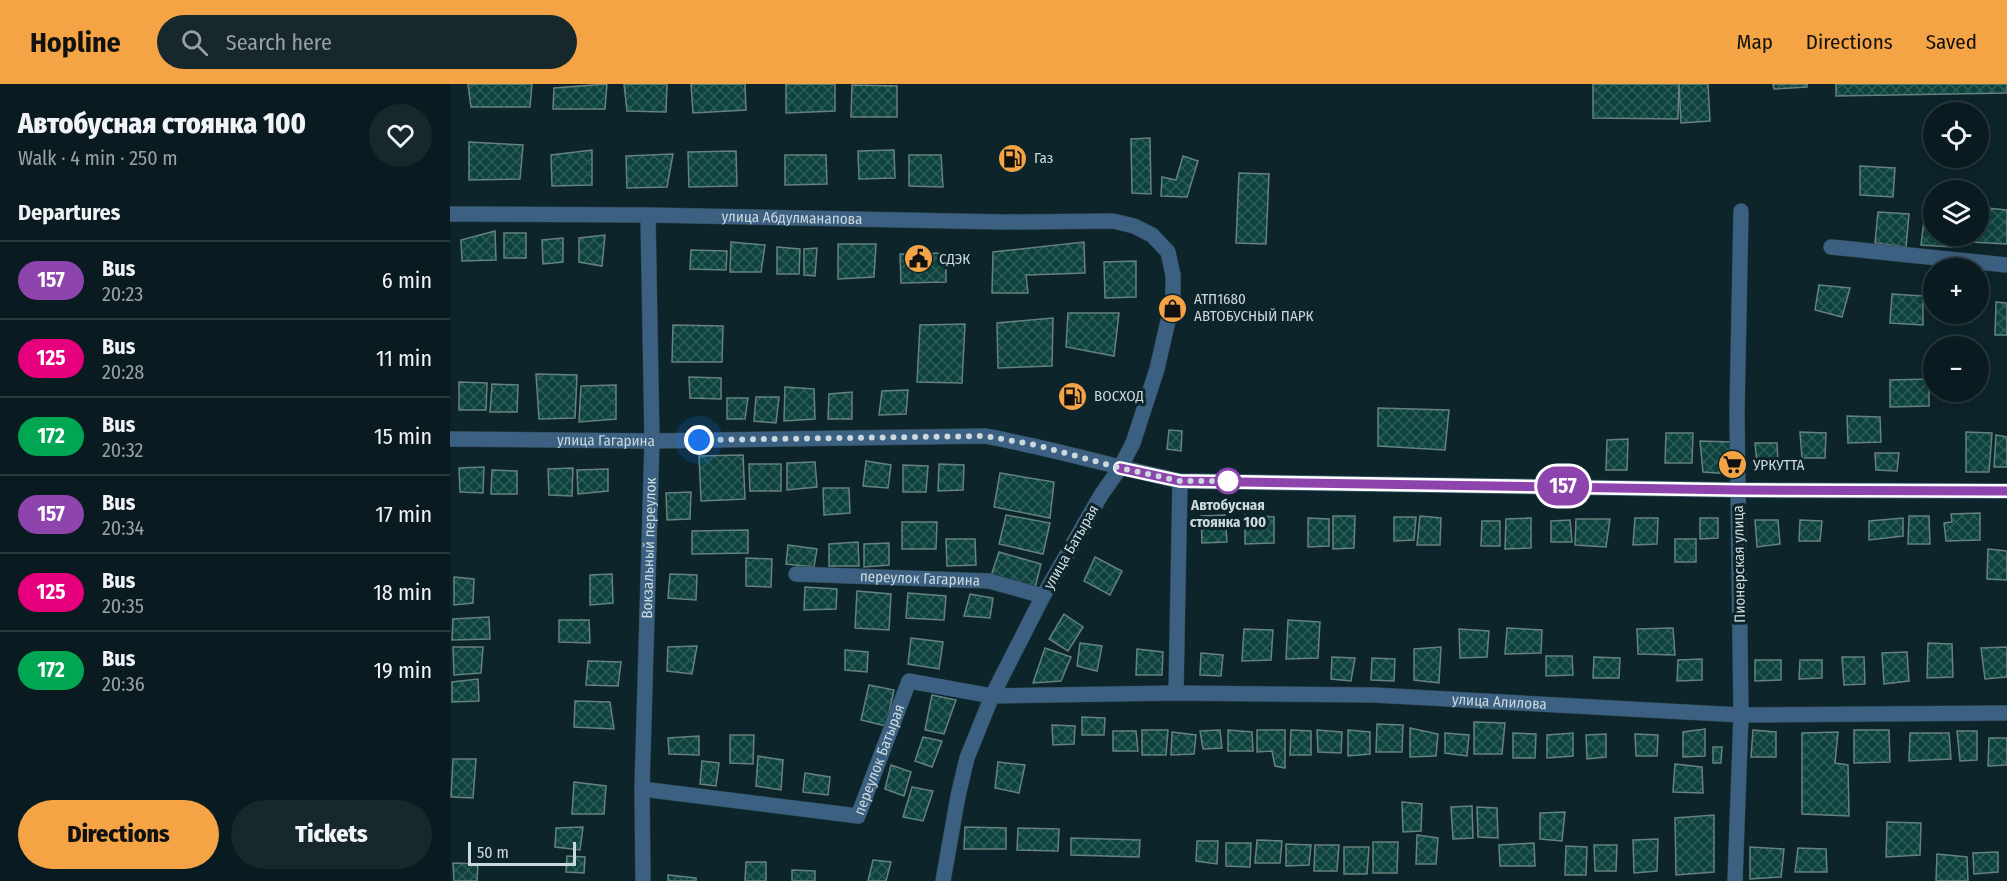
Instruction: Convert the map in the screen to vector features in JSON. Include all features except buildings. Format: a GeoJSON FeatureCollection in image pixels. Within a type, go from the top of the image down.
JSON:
{"type":"FeatureCollection","features":[{"type":"Feature","properties":{"kind":"street","name":"Пионерская улица"},"geometry":{"type":"LineString","coordinates":[[1736,881],[1741,714],[1737,413],[1741,211]]}},
{"type":"Feature","properties":{"kind":"street","name":"улица Абдулманапова"},"geometry":{"type":"LineString","coordinates":[[450,214],[648,215],[1004,222],[1113,221],[1134,226]]}},
{"type":"Feature","properties":{"kind":"street","name":"Вокзальный переулок"},"geometry":{"type":"LineString","coordinates":[[643,881],[642,789],[652,441],[648,215]]}},
{"type":"Feature","properties":{"kind":"street","name":"улица Батырая"},"geometry":{"type":"LineString","coordinates":[[943,881],[967,758],[992,696],[1043,596],[1133,443],[1157,369],[1173,299],[1173,275],[1168,252],[1152,235],[1134,226]]}},
{"type":"Feature","properties":{"kind":"street"},"geometry":{"type":"LineString","coordinates":[[1831,247],[2007,265]]}},
{"type":"Feature","properties":{"kind":"street","name":"улица Гагарина"},"geometry":{"type":"LineString","coordinates":[[450,439],[652,441],[985,436],[1036,445],[1120,468],[1180,481],[1739,490],[2007,491]]}},
{"type":"Feature","properties":{"kind":"street"},"geometry":{"type":"LineString","coordinates":[[1176,693],[1180,481]]}},
{"type":"Feature","properties":{"kind":"street","name":"переулок Гагарина"},"geometry":{"type":"LineString","coordinates":[[796,574],[989,581],[1043,596]]}},
{"type":"Feature","properties":{"kind":"street","name":"переулок Батырая"},"geometry":{"type":"LineString","coordinates":[[642,789],[858,816],[909,681],[992,696]]}},
{"type":"Feature","properties":{"kind":"street","name":"улица Алилова"},"geometry":{"type":"LineString","coordinates":[[992,696],[1176,693],[1374,695],[1741,714],[2007,713]]}},
{"type":"Feature","properties":{"kind":"bus line","name":"157"},"geometry":{"type":"LineString","coordinates":[[1120,468],[1180,481],[1739,490],[2007,491]]}},
{"type":"Feature","properties":{"kind":"place","name":"Газ"},"geometry":{"type":"Point","coordinates":[1013,158]}},
{"type":"Feature","properties":{"kind":"place","name":"СДЭК"},"geometry":{"type":"Point","coordinates":[918,259]}},
{"type":"Feature","properties":{"kind":"place","name":"АТП1680 АВТОБУСНЫЙ ПАРК"},"geometry":{"type":"Point","coordinates":[1173,308]}},
{"type":"Feature","properties":{"kind":"place","name":"ВОСХОД"},"geometry":{"type":"Point","coordinates":[1073,396]}},
{"type":"Feature","properties":{"kind":"place","name":"УРКУТТА"},"geometry":{"type":"Point","coordinates":[1732,465]}},
{"type":"Feature","properties":{"kind":"place","name":"Автобусная стоянка 100"},"geometry":{"type":"Point","coordinates":[1228,481]}},
{"type":"Feature","properties":{"kind":"route"},"geometry":{"type":"LineString","coordinates":[[699,440],[985,436],[1036,445],[1120,468],[1180,481],[1228,481]]}}]}
